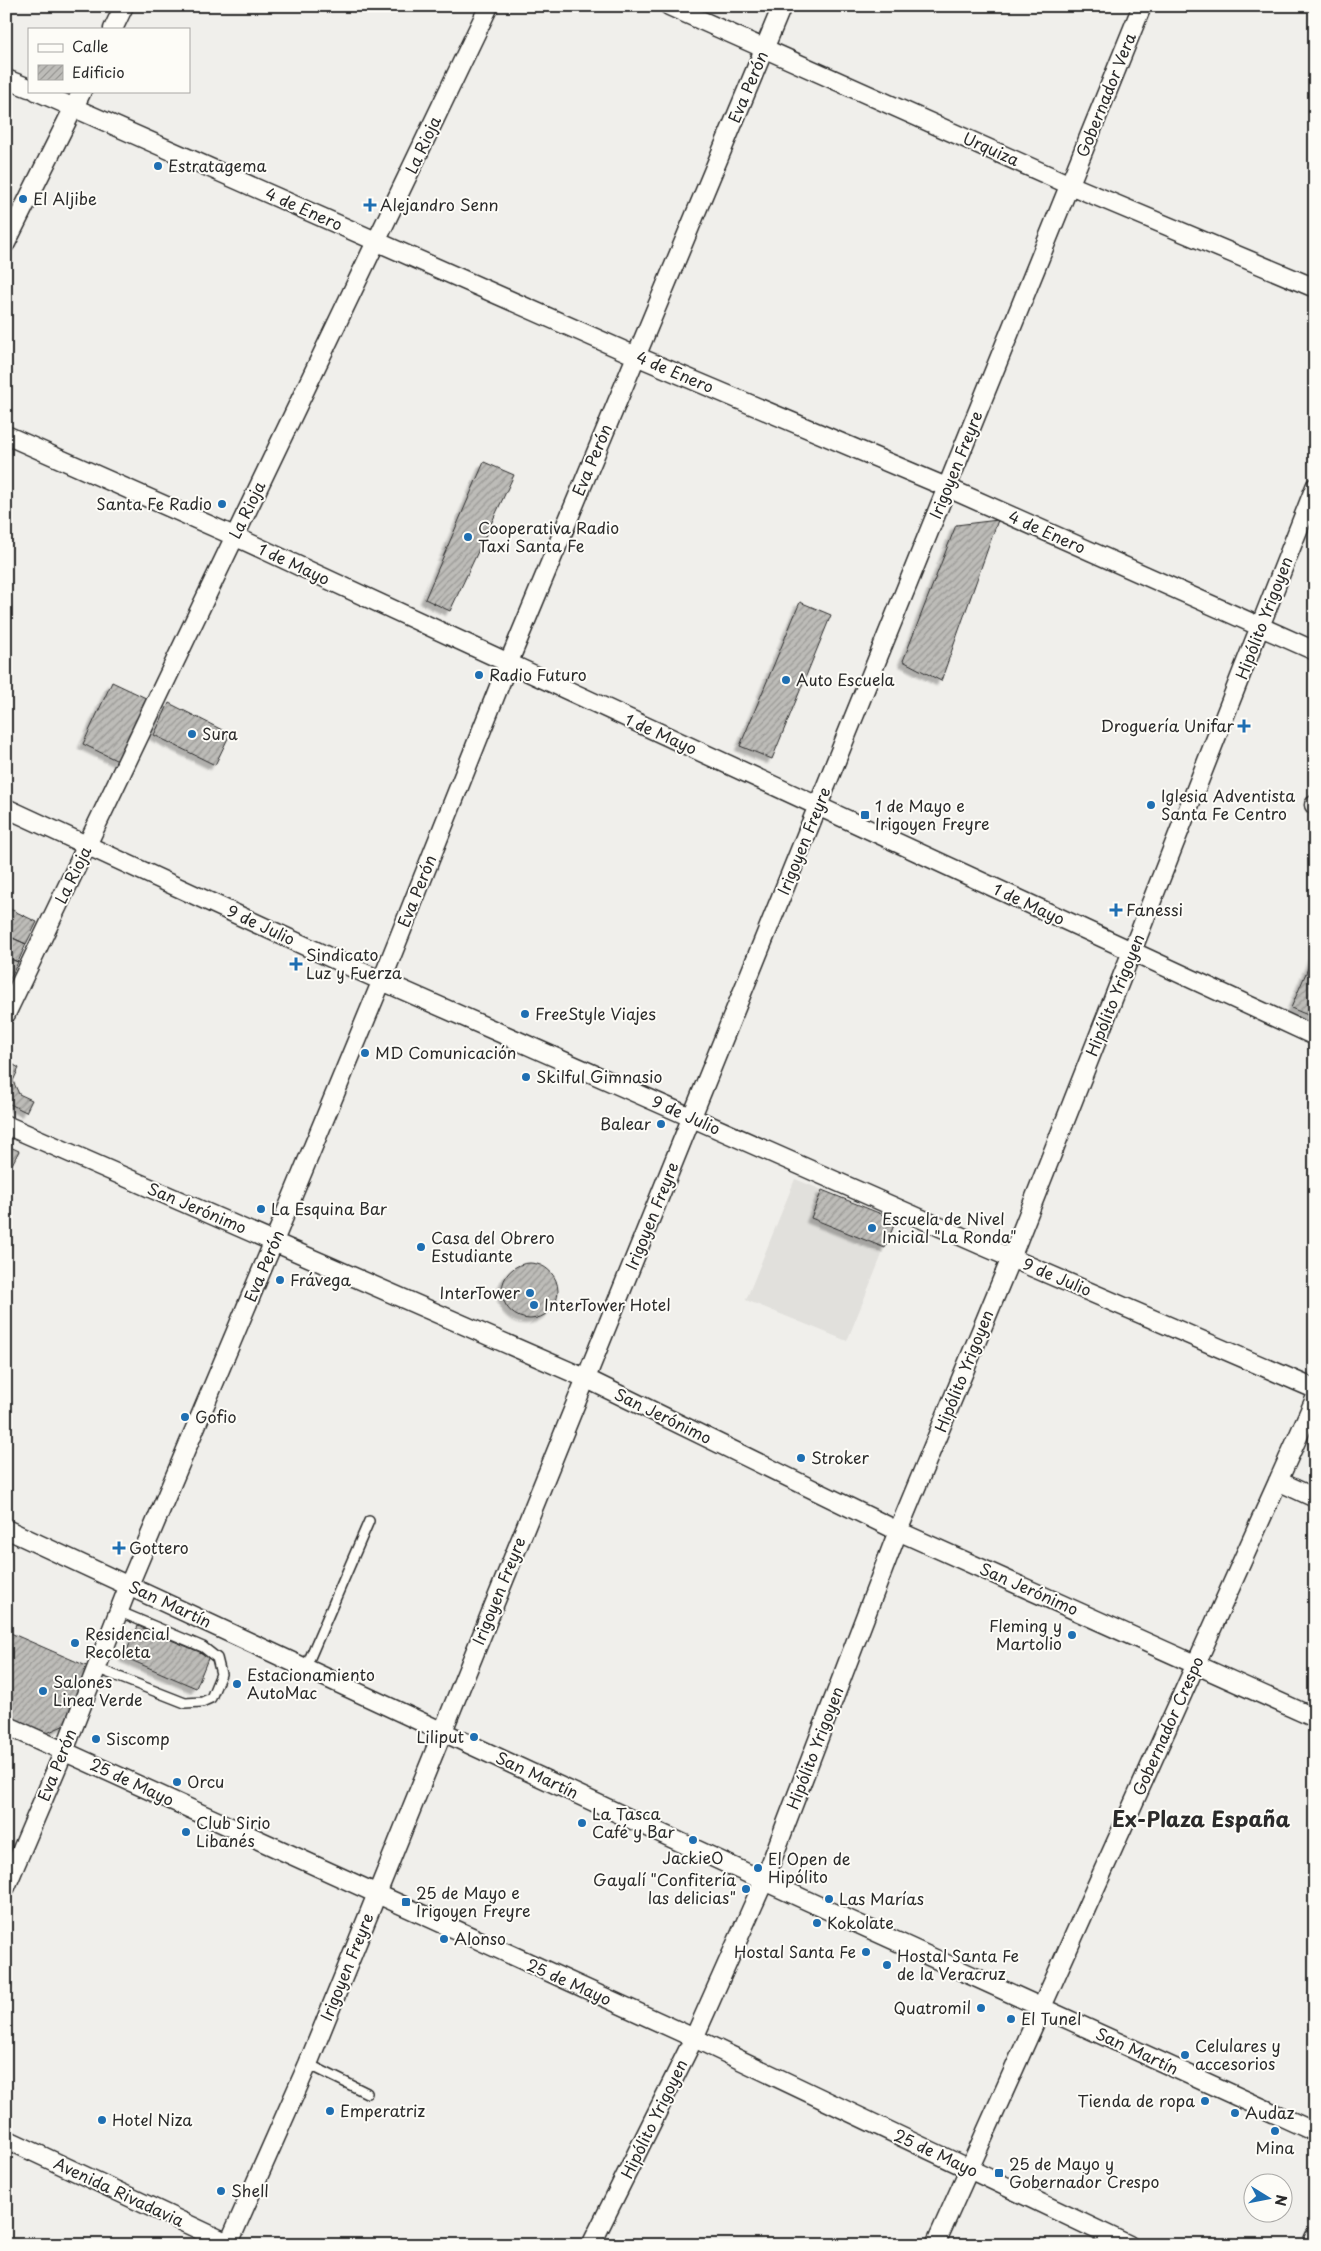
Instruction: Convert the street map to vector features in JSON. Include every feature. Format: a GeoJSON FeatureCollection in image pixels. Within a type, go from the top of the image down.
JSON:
{"type":"FeatureCollection","features":[{"type":"Feature","properties":{"kind":"street"},"geometry":{"type":"LineString","coordinates":[[113,28],[124,6]]}},
{"type":"Feature","properties":{"kind":"street","name":"La Rioja"},"geometry":{"type":"LineString","coordinates":[[6,1014],[489,6]]}},
{"type":"Feature","properties":{"kind":"street","name":"Urquiza"},"geometry":{"type":"LineString","coordinates":[[669,6],[1070,185],[1315,288]]}},
{"type":"Feature","properties":{"kind":"street","name":"Eva Perón"},"geometry":{"type":"LineString","coordinates":[[6,1886],[64,1751],[118,1611],[382,980],[508,664],[782,6]]}},
{"type":"Feature","properties":{"kind":"street","name":"Gobernador Vera"},"geometry":{"type":"LineString","coordinates":[[1070,185],[1142,6]]}},
{"type":"Feature","properties":{"kind":"street"},"geometry":{"type":"LineString","coordinates":[[6,79],[28,88]]}},
{"type":"Feature","properties":{"kind":"street","name":"4 de Enero"},"geometry":{"type":"LineString","coordinates":[[38,92],[636,356],[946,487],[1315,651]]}},
{"type":"Feature","properties":{"kind":"street"},"geometry":{"type":"LineString","coordinates":[[6,243],[82,92]]}},
{"type":"Feature","properties":{"kind":"street","name":"Irigoyen Freyre"},"geometry":{"type":"LineString","coordinates":[[230,2244],[308,2064],[1070,185]]}},
{"type":"Feature","properties":{"kind":"street","name":"1 de Mayo"},"geometry":{"type":"LineString","coordinates":[[6,435],[234,536],[1315,1036]]}},
{"type":"Feature","properties":{"kind":"street","name":"Hipólito Yrigoyen"},"geometry":{"type":"LineString","coordinates":[[591,2245],[694,2038],[764,1881],[898,1531],[1011,1258],[1315,487]]}},
{"type":"Feature","properties":{"kind":"street","name":"9 de Julio"},"geometry":{"type":"LineString","coordinates":[[6,808],[382,980],[692,1118],[1315,1389]]}},
{"type":"Feature","properties":{"kind":"street","name":"San Jerónimo"},"geometry":{"type":"LineString","coordinates":[[6,1125],[585,1378],[898,1531],[1315,1718]]}},
{"type":"Feature","properties":{"kind":"street","name":"Gobernador Crespo"},"geometry":{"type":"LineString","coordinates":[[935,2245],[1315,1399]]}},
{"type":"Feature","properties":{"kind":"street"},"geometry":{"type":"LineString","coordinates":[[1278,1481],[1315,1498]]}},
{"type":"Feature","properties":{"kind":"street","name":"San Martín"},"geometry":{"type":"LineString","coordinates":[[6,1529],[764,1881],[1315,2132]]}},
{"type":"Feature","properties":{"kind":"street","name":"25 de Mayo"},"geometry":{"type":"LineString","coordinates":[[6,1725],[376,1895],[694,2038],[1129,2245]]}},
{"type":"Feature","properties":{"kind":"street","name":"Avenida Rivadavia"},"geometry":{"type":"LineString","coordinates":[[6,2139],[230,2244]]}},
{"type":"Feature","properties":{"kind":"street"},"geometry":{"type":"LineString","coordinates":[[1311,2245],[1315,2236]]}},
{"type":"Feature","properties":{"kind":"lane"},"geometry":{"type":"LineString","coordinates":[[306,1667],[370,1521]]}},
{"type":"Feature","properties":{"kind":"lane"},"geometry":{"type":"LineString","coordinates":[[96,1668],[185,1704],[202,1702],[211,1698],[220,1674],[217,1658],[204,1646],[118,1611]]}},
{"type":"Feature","properties":{"kind":"lane"},"geometry":{"type":"LineString","coordinates":[[308,2064],[367,2093]]}},
{"type":"Feature","properties":{"kind":"shaded area"},"geometry":{"type":"Polygon","coordinates":[[[795,1179],[896,1220],[847,1341],[746,1300],[795,1179]]]}},
{"type":"Feature","properties":{"kind":"building","name":"Cooperativa Radio Taxi Santa Fe"},"geometry":{"type":"Polygon","coordinates":[[[484,462],[514,475],[450,611],[425,599],[484,462]]]}},
{"type":"Feature","properties":{"kind":"building"},"geometry":{"type":"Polygon","coordinates":[[[998,520],[941,681],[903,661],[956,525],[998,520]]]}},
{"type":"Feature","properties":{"kind":"building","name":"Auto Escuela"},"geometry":{"type":"Polygon","coordinates":[[[800,602],[831,615],[772,759],[740,746],[800,602]]]}},
{"type":"Feature","properties":{"kind":"building"},"geometry":{"type":"Polygon","coordinates":[[[112,682],[148,699],[118,761],[83,744],[112,682]]]}},
{"type":"Feature","properties":{"kind":"building","name":"Sura"},"geometry":{"type":"Polygon","coordinates":[[[169,703],[230,734],[215,765],[154,735],[169,703]]]}},
{"type":"Feature","properties":{"kind":"building"},"geometry":{"type":"Polygon","coordinates":[[[10,909],[37,922],[26,944],[6,935],[6,917],[10,909]]]}},
{"type":"Feature","properties":{"kind":"building"},"geometry":{"type":"Polygon","coordinates":[[[6,935],[26,944],[18,962],[6,957],[6,935]]]}},
{"type":"Feature","properties":{"kind":"building"},"geometry":{"type":"Polygon","coordinates":[[[1315,952],[1315,1018],[1291,1008],[1315,952]]]}},
{"type":"Feature","properties":{"kind":"building"},"geometry":{"type":"Polygon","coordinates":[[[6,957],[18,962],[8,983],[6,982],[6,957]]]}},
{"type":"Feature","properties":{"kind":"building"},"geometry":{"type":"Polygon","coordinates":[[[9,1062],[19,1068],[13,1081],[19,1094],[32,1100],[26,1112],[6,1102],[6,1068],[9,1062]]]}},
{"type":"Feature","properties":{"kind":"building"},"geometry":{"type":"Polygon","coordinates":[[[6,1145],[19,1151],[6,1176],[6,1145]]]}},
{"type":"Feature","properties":{"kind":"building"},"geometry":{"type":"Polygon","coordinates":[[[822,1190],[896,1220],[885,1248],[811,1218],[822,1190]]]}},
{"type":"Feature","properties":{"kind":"building","name":"InterTower"},"geometry":{"type":"Polygon","coordinates":[[[530,1263],[541,1265],[550,1271],[556,1280],[558,1291],[556,1302],[550,1311],[541,1317],[530,1319],[519,1317],[510,1311],[504,1302],[502,1291],[504,1280],[510,1271],[519,1265],[530,1263]]]}},
{"type":"Feature","properties":{"kind":"building"},"geometry":{"type":"Polygon","coordinates":[[[138,1626],[209,1656],[196,1688],[124,1657],[138,1626]]]}},
{"type":"Feature","properties":{"kind":"building","name":"Salones Linea Verde"},"geometry":{"type":"Polygon","coordinates":[[[6,1631],[91,1668],[67,1724],[47,1733],[6,1715],[6,1631]]]}},
{"type":"Feature","properties":{"kind":"place","name":"Estratagema"},"geometry":{"type":"Point","coordinates":[158,166]}},
{"type":"Feature","properties":{"kind":"place","name":"El Aljibe"},"geometry":{"type":"Point","coordinates":[23,199]}},
{"type":"Feature","properties":{"kind":"place","name":"Alejandro Senn"},"geometry":{"type":"Point","coordinates":[370,205]}},
{"type":"Feature","properties":{"kind":"place","name":"Santa Fe Radio"},"geometry":{"type":"Point","coordinates":[222,504]}},
{"type":"Feature","properties":{"kind":"place","name":"Cooperativa Radio Taxi Santa Fe"},"geometry":{"type":"Point","coordinates":[468,537]}},
{"type":"Feature","properties":{"kind":"place","name":"Radio Futuro"},"geometry":{"type":"Point","coordinates":[479,675]}},
{"type":"Feature","properties":{"kind":"place","name":"Auto Escuela"},"geometry":{"type":"Point","coordinates":[786,680]}},
{"type":"Feature","properties":{"kind":"place","name":"Droguería Unifar"},"geometry":{"type":"Point","coordinates":[1244,726]}},
{"type":"Feature","properties":{"kind":"place","name":"Sura"},"geometry":{"type":"Point","coordinates":[192,734]}},
{"type":"Feature","properties":{"kind":"place","name":"Iglesia Adventista Santa Fe Centro"},"geometry":{"type":"Point","coordinates":[1151,805]}},
{"type":"Feature","properties":{"kind":"place","name":"1 de Mayo e Irigoyen Freyre"},"geometry":{"type":"Point","coordinates":[865,815]}},
{"type":"Feature","properties":{"kind":"place","name":"Fanessi"},"geometry":{"type":"Point","coordinates":[1116,910]}},
{"type":"Feature","properties":{"kind":"place","name":"Sindicato Luz y Fuerza"},"geometry":{"type":"Point","coordinates":[296,964]}},
{"type":"Feature","properties":{"kind":"place","name":"FreeStyle Viajes"},"geometry":{"type":"Point","coordinates":[525,1014]}},
{"type":"Feature","properties":{"kind":"place","name":"MD Comunicación"},"geometry":{"type":"Point","coordinates":[365,1053]}},
{"type":"Feature","properties":{"kind":"place","name":"Skilful Gimnasio"},"geometry":{"type":"Point","coordinates":[526,1077]}},
{"type":"Feature","properties":{"kind":"place","name":"Balear"},"geometry":{"type":"Point","coordinates":[661,1124]}},
{"type":"Feature","properties":{"kind":"place","name":"La Esquina Bar"},"geometry":{"type":"Point","coordinates":[261,1209]}},
{"type":"Feature","properties":{"kind":"place","name":"Escuela de Nivel Inicial \"La Ronda\""},"geometry":{"type":"Point","coordinates":[872,1228]}},
{"type":"Feature","properties":{"kind":"place","name":"Casa del Obrero Estudiante"},"geometry":{"type":"Point","coordinates":[421,1247]}},
{"type":"Feature","properties":{"kind":"place","name":"Frávega"},"geometry":{"type":"Point","coordinates":[280,1280]}},
{"type":"Feature","properties":{"kind":"place","name":"InterTower"},"geometry":{"type":"Point","coordinates":[530,1293]}},
{"type":"Feature","properties":{"kind":"place","name":"InterTower Hotel"},"geometry":{"type":"Point","coordinates":[534,1305]}},
{"type":"Feature","properties":{"kind":"place","name":"Gofio"},"geometry":{"type":"Point","coordinates":[185,1417]}},
{"type":"Feature","properties":{"kind":"place","name":"Stroker"},"geometry":{"type":"Point","coordinates":[801,1458]}},
{"type":"Feature","properties":{"kind":"place","name":"Gottero"},"geometry":{"type":"Point","coordinates":[119,1548]}},
{"type":"Feature","properties":{"kind":"place","name":"Fleming y Martolio"},"geometry":{"type":"Point","coordinates":[1072,1635]}},
{"type":"Feature","properties":{"kind":"place","name":"Residencial Recoleta"},"geometry":{"type":"Point","coordinates":[75,1643]}},
{"type":"Feature","properties":{"kind":"place","name":"Estacionamiento AutoMac"},"geometry":{"type":"Point","coordinates":[237,1684]}},
{"type":"Feature","properties":{"kind":"place","name":"Salones Linea Verde"},"geometry":{"type":"Point","coordinates":[43,1691]}},
{"type":"Feature","properties":{"kind":"place","name":"Liliput"},"geometry":{"type":"Point","coordinates":[474,1737]}},
{"type":"Feature","properties":{"kind":"place","name":"Siscomp"},"geometry":{"type":"Point","coordinates":[96,1739]}},
{"type":"Feature","properties":{"kind":"place","name":"Orcu"},"geometry":{"type":"Point","coordinates":[177,1782]}},
{"type":"Feature","properties":{"kind":"place","name":"La Tasca Café y Bar"},"geometry":{"type":"Point","coordinates":[582,1823]}},
{"type":"Feature","properties":{"kind":"place","name":"Club Sirio Libanés"},"geometry":{"type":"Point","coordinates":[186,1832]}},
{"type":"Feature","properties":{"kind":"place","name":"JackieO"},"geometry":{"type":"Point","coordinates":[693,1840]}},
{"type":"Feature","properties":{"kind":"place","name":"El Open de Hipólito"},"geometry":{"type":"Point","coordinates":[758,1868]}},
{"type":"Feature","properties":{"kind":"place","name":"Gayalí \"Confitería las delicias\""},"geometry":{"type":"Point","coordinates":[746,1889]}},
{"type":"Feature","properties":{"kind":"place","name":"Las Marías"},"geometry":{"type":"Point","coordinates":[829,1899]}},
{"type":"Feature","properties":{"kind":"place","name":"25 de Mayo e Irigoyen Freyre"},"geometry":{"type":"Point","coordinates":[406,1902]}},
{"type":"Feature","properties":{"kind":"place","name":"Kokolate"},"geometry":{"type":"Point","coordinates":[817,1923]}},
{"type":"Feature","properties":{"kind":"place","name":"Alonso"},"geometry":{"type":"Point","coordinates":[444,1939]}},
{"type":"Feature","properties":{"kind":"place","name":"Hostal Santa Fe"},"geometry":{"type":"Point","coordinates":[866,1952]}},
{"type":"Feature","properties":{"kind":"place","name":"Hostal Santa Fe de la Veracruz"},"geometry":{"type":"Point","coordinates":[887,1965]}},
{"type":"Feature","properties":{"kind":"place","name":"Quatromil"},"geometry":{"type":"Point","coordinates":[981,2008]}},
{"type":"Feature","properties":{"kind":"place","name":"El Tunel"},"geometry":{"type":"Point","coordinates":[1011,2019]}},
{"type":"Feature","properties":{"kind":"place","name":"Celulares y accesorios"},"geometry":{"type":"Point","coordinates":[1185,2055]}},
{"type":"Feature","properties":{"kind":"place","name":"Tienda de ropa"},"geometry":{"type":"Point","coordinates":[1205,2101]}},
{"type":"Feature","properties":{"kind":"place","name":"Emperatriz"},"geometry":{"type":"Point","coordinates":[330,2111]}},
{"type":"Feature","properties":{"kind":"place","name":"Audaz"},"geometry":{"type":"Point","coordinates":[1235,2113]}},
{"type":"Feature","properties":{"kind":"place","name":"Hotel Niza"},"geometry":{"type":"Point","coordinates":[102,2120]}},
{"type":"Feature","properties":{"kind":"place","name":"Mina"},"geometry":{"type":"Point","coordinates":[1275,2131]}},
{"type":"Feature","properties":{"kind":"place","name":"25 de Mayo y Gobernador Crespo"},"geometry":{"type":"Point","coordinates":[999,2173]}},
{"type":"Feature","properties":{"kind":"place","name":"Shell"},"geometry":{"type":"Point","coordinates":[221,2191]}},
{"type":"Feature","properties":{"kind":"district","name":"Ex-Plaza España"},"geometry":{"type":"Point","coordinates":[1201,1820]}}]}
